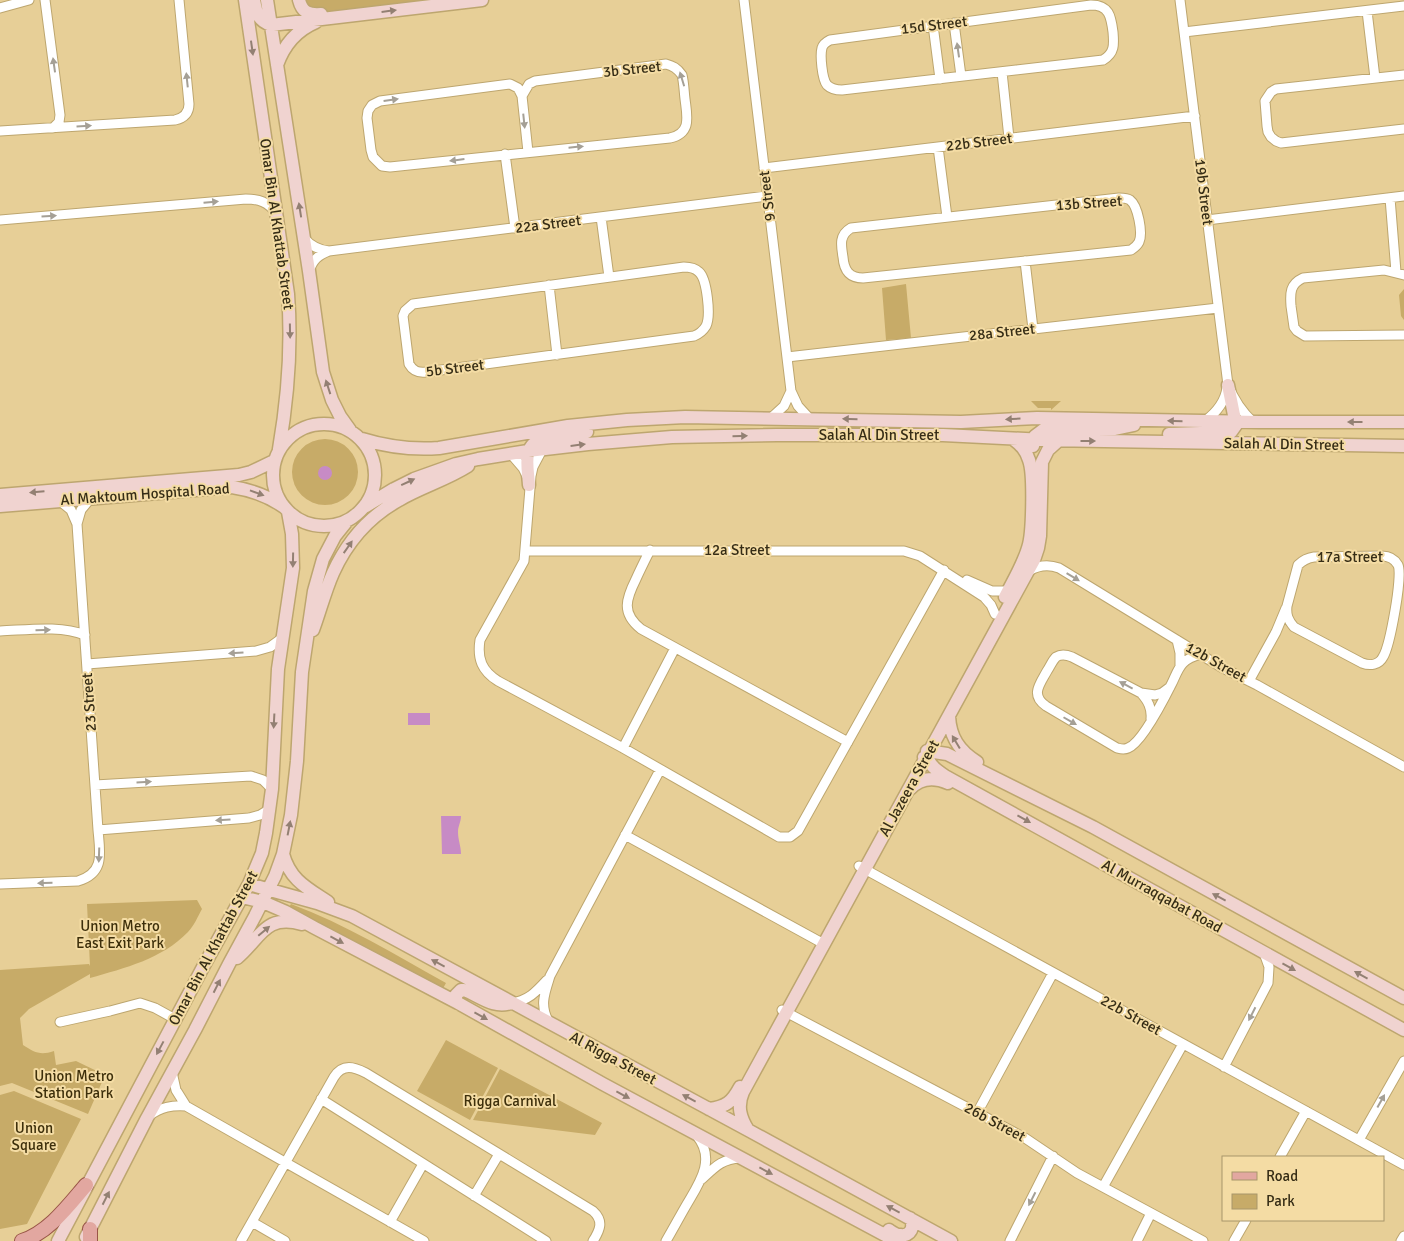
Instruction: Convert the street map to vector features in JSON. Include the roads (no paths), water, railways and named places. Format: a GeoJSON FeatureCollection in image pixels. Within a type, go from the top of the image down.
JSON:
{"type":"FeatureCollection","features":[{"type":"Feature","properties":{"kind":"main road","name":"Omar Bin Al Khattab Street"},"geometry":{"type":"LineString","coordinates":[[245,0],[288,294],[291,342],[288,390],[277,455]]}},
{"type":"Feature","properties":{"kind":"main road"},"geometry":{"type":"LineString","coordinates":[[254,0],[257,16],[271,25],[482,0]]}},
{"type":"Feature","properties":{"kind":"main road","name":"Omar Bin Al Khattab Street"},"geometry":{"type":"LineString","coordinates":[[267,0],[323,372],[332,400],[350,430]]}},
{"type":"Feature","properties":{"kind":"main road"},"geometry":{"type":"LineString","coordinates":[[299,0],[301,7],[310,14],[370,13]]}},
{"type":"Feature","properties":{"kind":"main road"},"geometry":{"type":"LineString","coordinates":[[277,65],[284,48],[298,32],[318,20],[329,18]]}},
{"type":"Feature","properties":{"kind":"main road"},"geometry":{"type":"LineString","coordinates":[[1120,441],[1142,434],[1231,432],[1236,422],[1228,385]]}},
{"type":"Feature","properties":{"kind":"main road","name":"Salah Al Din Street"},"geometry":{"type":"LineString","coordinates":[[362,439],[399,448],[439,448],[536,431],[616,421],[685,417],[772,417],[961,422],[1036,418],[1204,422],[1404,422]]}},
{"type":"Feature","properties":{"kind":"main road"},"geometry":{"type":"LineString","coordinates":[[1032,472],[1033,440],[1038,432],[1042,430],[1115,429],[1132,426],[1148,420]]}},
{"type":"Feature","properties":{"kind":"main road"},"geometry":{"type":"LineString","coordinates":[[529,485],[528,451],[538,440],[603,429],[616,421]]}},
{"type":"Feature","properties":{"kind":"main road"},"geometry":{"type":"LineString","coordinates":[[319,424],[335,424],[350,430],[362,439],[372,455],[376,473],[372,496],[366,506],[357,514],[347,521],[335,525],[310,524],[298,519],[286,510],[273,482],[277,455],[289,437],[303,428],[319,424]]}},
{"type":"Feature","properties":{"kind":"main road","name":"Salah Al Din Street"},"geometry":{"type":"LineString","coordinates":[[366,506],[414,479],[478,459],[528,451],[621,441],[715,436],[933,435],[1058,441],[1404,446]]}},
{"type":"Feature","properties":{"kind":"main road","name":"Al Jazeera Street"},"geometry":{"type":"LineString","coordinates":[[862,868],[915,762],[1025,556],[1030,540],[1032,472],[1027,453],[1013,439]]}},
{"type":"Feature","properties":{"kind":"main road","name":"Al Jazeera Street"},"geometry":{"type":"LineString","coordinates":[[748,1130],[740,1114],[741,1096],[821,942],[908,791],[1029,571],[1038,548],[1040,536],[1042,462],[1048,450],[1058,441]]}},
{"type":"Feature","properties":{"kind":"main road","name":"Al Maktoum Hospital Road"},"geometry":{"type":"LineString","coordinates":[[0,495],[239,475],[251,472],[277,455]]}},
{"type":"Feature","properties":{"kind":"main road"},"geometry":{"type":"LineString","coordinates":[[304,656],[333,573],[344,551],[368,522],[398,500],[448,478],[478,459]]}},
{"type":"Feature","properties":{"kind":"main road","name":"Al Maktoum Hospital Road"},"geometry":{"type":"LineString","coordinates":[[0,506],[232,487],[260,493],[273,499],[286,510]]}},
{"type":"Feature","properties":{"kind":"main road","name":"Omar Bin Al Khattab Street"},"geometry":{"type":"LineString","coordinates":[[58,1241],[86,1185],[249,884],[262,853],[272,789],[278,669],[293,568],[292,534],[286,510]]}},
{"type":"Feature","properties":{"kind":"main road","name":"Omar Bin Al Khattab Street"},"geometry":{"type":"LineString","coordinates":[[88,1237],[147,1118],[196,1030],[276,876],[291,816],[299,700],[310,607],[317,575],[323,559],[330,544],[347,521]]}},
{"type":"Feature","properties":{"kind":"main road"},"geometry":{"type":"LineString","coordinates":[[927,756],[928,745],[955,696],[959,680]]}},
{"type":"Feature","properties":{"kind":"main road"},"geometry":{"type":"LineString","coordinates":[[949,716],[952,735],[956,744],[970,757],[996,774],[1002,782]]}},
{"type":"Feature","properties":{"kind":"main road","name":"Al Murraqqabat Road"},"geometry":{"type":"LineString","coordinates":[[915,762],[939,752],[947,754],[1093,827],[1404,998]]}},
{"type":"Feature","properties":{"kind":"main road","name":"Al Murraqqabat Road"},"geometry":{"type":"LineString","coordinates":[[927,756],[931,764],[939,772],[1404,1030]]}},
{"type":"Feature","properties":{"kind":"main road"},"geometry":{"type":"LineString","coordinates":[[1002,807],[968,782],[966,779],[970,772],[978,772],[1051,811],[1093,827]]}},
{"type":"Feature","properties":{"kind":"main road"},"geometry":{"type":"LineString","coordinates":[[908,791],[921,780],[929,778],[937,779],[974,796],[986,798]]}},
{"type":"Feature","properties":{"kind":"main road"},"geometry":{"type":"LineString","coordinates":[[283,854],[290,872],[301,884],[352,916]]}},
{"type":"Feature","properties":{"kind":"main road"},"geometry":{"type":"LineString","coordinates":[[249,884],[265,896]]}},
{"type":"Feature","properties":{"kind":"main road"},"geometry":{"type":"LineString","coordinates":[[242,897],[265,896]]}},
{"type":"Feature","properties":{"kind":"main road","name":"Al Rigga Street"},"geometry":{"type":"LineString","coordinates":[[265,896],[317,903],[352,916],[951,1241]]}},
{"type":"Feature","properties":{"kind":"main road","name":"Al Rigga Street"},"geometry":{"type":"LineString","coordinates":[[265,896],[281,909],[315,928],[458,1003],[696,1135],[896,1241]]}},
{"type":"Feature","properties":{"kind":"main road"},"geometry":{"type":"LineString","coordinates":[[229,964],[243,953],[260,932],[271,924],[289,922],[315,928]]}},
{"type":"Feature","properties":{"kind":"main road"},"geometry":{"type":"LineString","coordinates":[[458,1003],[455,998],[456,995],[461,990],[464,990],[494,1004],[505,1005],[511,1003]]}},
{"type":"Feature","properties":{"kind":"main road","name":"Al Jazeera Street"},"geometry":{"type":"LineString","coordinates":[[709,1109],[726,1105],[732,1099],[784,1011]]}},
{"type":"Feature","properties":{"kind":"main road"},"geometry":{"type":"LineString","coordinates":[[22,1241],[50,1224],[86,1185]]}},
{"type":"Feature","properties":{"kind":"main road"},"geometry":{"type":"LineString","coordinates":[[838,1209],[856,1213],[902,1236],[911,1231],[913,1227],[910,1218]]}},
{"type":"Feature","properties":{"kind":"street"},"geometry":{"type":"LineString","coordinates":[[0,8],[28,0]]}},
{"type":"Feature","properties":{"kind":"street"},"geometry":{"type":"LineString","coordinates":[[45,0],[60,114],[59,122],[53,128]]}},
{"type":"Feature","properties":{"kind":"street"},"geometry":{"type":"LineString","coordinates":[[0,131],[180,119],[187,113],[189,104],[179,0]]}},
{"type":"Feature","properties":{"kind":"street","name":"9 Street"},"geometry":{"type":"LineString","coordinates":[[744,0],[791,391],[798,406],[809,418]]}},
{"type":"Feature","properties":{"kind":"street","name":"19b Street"},"geometry":{"type":"LineString","coordinates":[[1180,0],[1228,385],[1235,402],[1253,422]]}},
{"type":"Feature","properties":{"kind":"street","name":"15d Street"},"geometry":{"type":"LineString","coordinates":[[1097,5],[1108,12],[1111,17],[1114,44],[1108,58],[1098,61],[837,90],[828,86],[823,76],[821,50],[826,41],[933,25],[1097,5]]}},
{"type":"Feature","properties":{"kind":"street"},"geometry":{"type":"LineString","coordinates":[[1184,32],[1404,6]]}},
{"type":"Feature","properties":{"kind":"street"},"geometry":{"type":"LineString","coordinates":[[1367,11],[1375,78]]}},
{"type":"Feature","properties":{"kind":"street"},"geometry":{"type":"LineString","coordinates":[[954,23],[961,76]]}},
{"type":"Feature","properties":{"kind":"street"},"geometry":{"type":"LineString","coordinates":[[933,25],[940,79]]}},
{"type":"Feature","properties":{"kind":"street","name":"3b Street"},"geometry":{"type":"LineString","coordinates":[[666,64],[678,69],[682,75],[688,118],[684,129],[676,136],[401,167],[382,166],[373,157],[367,125],[368,111],[372,105],[380,102],[505,84],[514,85],[522,96],[529,84],[535,81],[666,64]]}},
{"type":"Feature","properties":{"kind":"street"},"geometry":{"type":"LineString","coordinates":[[1002,72],[1009,138]]}},
{"type":"Feature","properties":{"kind":"street"},"geometry":{"type":"LineString","coordinates":[[1404,74],[1276,89],[1265,101],[1268,132],[1276,141],[1287,143],[1404,129]]}},
{"type":"Feature","properties":{"kind":"street"},"geometry":{"type":"LineString","coordinates":[[522,96],[528,152]]}},
{"type":"Feature","properties":{"kind":"street","name":"22b Street"},"geometry":{"type":"LineString","coordinates":[[764,168],[1195,116]]}},
{"type":"Feature","properties":{"kind":"street"},"geometry":{"type":"LineString","coordinates":[[938,147],[947,217]]}},
{"type":"Feature","properties":{"kind":"street"},"geometry":{"type":"LineString","coordinates":[[505,154],[515,228]]}},
{"type":"Feature","properties":{"kind":"street","name":"22a Street"},"geometry":{"type":"LineString","coordinates":[[329,251],[767,196]]}},
{"type":"Feature","properties":{"kind":"street"},"geometry":{"type":"LineString","coordinates":[[1207,220],[1404,196]]}},
{"type":"Feature","properties":{"kind":"street","name":"13b Street"},"geometry":{"type":"LineString","coordinates":[[1119,198],[1130,200],[1137,209],[1140,240],[1130,250],[1025,261],[857,278],[848,274],[845,269],[841,240],[851,228],[1119,198]]}},
{"type":"Feature","properties":{"kind":"street"},"geometry":{"type":"LineString","coordinates":[[1390,198],[1400,274],[1390,270],[1379,270],[1303,278],[1296,282],[1290,295],[1293,322],[1297,331],[1305,336],[1404,335]]}},
{"type":"Feature","properties":{"kind":"street"},"geometry":{"type":"LineString","coordinates":[[0,220],[246,199],[264,201],[277,214]]}},
{"type":"Feature","properties":{"kind":"street"},"geometry":{"type":"LineString","coordinates":[[601,217],[609,277]]}},
{"type":"Feature","properties":{"kind":"street"},"geometry":{"type":"LineString","coordinates":[[304,238],[315,248],[329,251]]}},
{"type":"Feature","properties":{"kind":"street"},"geometry":{"type":"LineString","coordinates":[[309,271],[316,258],[329,251]]}},
{"type":"Feature","properties":{"kind":"street"},"geometry":{"type":"LineString","coordinates":[[1025,261],[1033,329]]}},
{"type":"Feature","properties":{"kind":"street","name":"5b Street"},"geometry":{"type":"LineString","coordinates":[[684,267],[696,269],[703,277],[705,283],[709,314],[706,326],[699,334],[689,338],[426,372],[418,372],[411,368],[409,364],[403,322],[405,311],[413,304],[609,277],[684,267]]}},
{"type":"Feature","properties":{"kind":"street"},"geometry":{"type":"LineString","coordinates":[[549,285],[557,355]]}},
{"type":"Feature","properties":{"kind":"street","name":"28a Street"},"geometry":{"type":"LineString","coordinates":[[787,357],[1218,308]]}},
{"type":"Feature","properties":{"kind":"street","name":"19b Street"},"geometry":{"type":"LineString","coordinates":[[1204,422],[1218,410],[1223,402],[1228,385]]}},
{"type":"Feature","properties":{"kind":"street"},"geometry":{"type":"LineString","coordinates":[[772,417],[784,406],[791,391]]}},
{"type":"Feature","properties":{"kind":"street"},"geometry":{"type":"LineString","coordinates":[[542,450],[533,467],[529,485],[524,564],[480,640],[478,650],[484,668],[490,676],[498,681],[784,838],[790,837],[801,826],[944,570]]}},
{"type":"Feature","properties":{"kind":"street"},"geometry":{"type":"LineString","coordinates":[[511,454],[523,468],[529,485]]}},
{"type":"Feature","properties":{"kind":"street","name":"23 Street"},"geometry":{"type":"LineString","coordinates":[[77,524],[81,510],[90,499]]}},
{"type":"Feature","properties":{"kind":"street","name":"23 Street"},"geometry":{"type":"LineString","coordinates":[[0,884],[78,881],[90,877],[96,871],[99,863],[100,854],[77,524],[71,510],[59,501]]}},
{"type":"Feature","properties":{"kind":"street"},"geometry":{"type":"LineString","coordinates":[[650,550],[627,602],[627,610],[634,624],[848,742]]}},
{"type":"Feature","properties":{"kind":"street","name":"12a Street"},"geometry":{"type":"LineString","coordinates":[[526,551],[896,550],[920,556],[944,570],[988,600],[995,614]]}},
{"type":"Feature","properties":{"kind":"street","name":"17a Street"},"geometry":{"type":"LineString","coordinates":[[1249,680],[1276,632],[1287,606],[1298,565],[1302,560],[1308,558],[1388,556],[1394,559],[1400,570],[1397,595],[1390,633],[1383,657],[1379,662],[1368,665],[1362,663],[1294,627]]}},
{"type":"Feature","properties":{"kind":"street","name":"12b Street"},"geometry":{"type":"LineString","coordinates":[[1029,571],[1047,565],[1059,568],[1221,666],[1404,767]]}},
{"type":"Feature","properties":{"kind":"street","name":"12a Street"},"geometry":{"type":"LineString","coordinates":[[944,570],[992,591],[1008,591]]}},
{"type":"Feature","properties":{"kind":"street"},"geometry":{"type":"LineString","coordinates":[[1287,606],[1288,617],[1294,627]]}},
{"type":"Feature","properties":{"kind":"street"},"geometry":{"type":"LineString","coordinates":[[1276,632],[1284,627],[1294,627]]}},
{"type":"Feature","properties":{"kind":"street"},"geometry":{"type":"LineString","coordinates":[[0,631],[62,629],[85,635]]}},
{"type":"Feature","properties":{"kind":"street"},"geometry":{"type":"LineString","coordinates":[[87,664],[256,651],[270,647],[282,638]]}},
{"type":"Feature","properties":{"kind":"street"},"geometry":{"type":"LineString","coordinates":[[1177,640],[1180,666]]}},
{"type":"Feature","properties":{"kind":"street"},"geometry":{"type":"LineString","coordinates":[[623,748],[675,648]]}},
{"type":"Feature","properties":{"kind":"street"},"geometry":{"type":"LineString","coordinates":[[1170,687],[1162,693],[1155,695],[1141,693],[1067,655],[1056,657],[1038,687],[1037,693],[1041,703],[1117,748],[1130,748],[1136,743],[1151,722],[1170,687],[1180,666],[1189,658],[1201,654]]}},
{"type":"Feature","properties":{"kind":"street"},"geometry":{"type":"LineString","coordinates":[[1141,693],[1150,706],[1151,722]]}},
{"type":"Feature","properties":{"kind":"street"},"geometry":{"type":"LineString","coordinates":[[551,1024],[543,1009],[543,1000],[550,976],[660,770]]}},
{"type":"Feature","properties":{"kind":"street"},"geometry":{"type":"LineString","coordinates":[[95,785],[251,776],[263,780],[272,789]]}},
{"type":"Feature","properties":{"kind":"street"},"geometry":{"type":"LineString","coordinates":[[98,830],[248,818],[260,815],[270,809]]}},
{"type":"Feature","properties":{"kind":"street"},"geometry":{"type":"LineString","coordinates":[[625,835],[821,942]]}},
{"type":"Feature","properties":{"kind":"street","name":"22b Street"},"geometry":{"type":"LineString","coordinates":[[862,868],[1404,1165]]}},
{"type":"Feature","properties":{"kind":"street"},"geometry":{"type":"LineString","coordinates":[[1224,1067],[1268,983],[1269,967],[1264,953]]}},
{"type":"Feature","properties":{"kind":"street"},"geometry":{"type":"LineString","coordinates":[[977,1113],[1054,973]]}},
{"type":"Feature","properties":{"kind":"street"},"geometry":{"type":"LineString","coordinates":[[511,1003],[519,1002],[533,994],[550,976]]}},
{"type":"Feature","properties":{"kind":"street"},"geometry":{"type":"LineString","coordinates":[[60,1022],[140,1003],[155,1008],[175,1019]]}},
{"type":"Feature","properties":{"kind":"street","name":"26b Street"},"geometry":{"type":"LineString","coordinates":[[784,1011],[1025,1138],[1077,1173],[1203,1241]]}},
{"type":"Feature","properties":{"kind":"street"},"geometry":{"type":"LineString","coordinates":[[1103,1187],[1183,1044]]}},
{"type":"Feature","properties":{"kind":"street"},"geometry":{"type":"LineString","coordinates":[[1359,1140],[1404,1061]]}},
{"type":"Feature","properties":{"kind":"street"},"geometry":{"type":"LineString","coordinates":[[242,1241],[334,1077],[342,1069],[352,1067],[597,1214],[601,1223],[593,1241]]}},
{"type":"Feature","properties":{"kind":"street"},"geometry":{"type":"LineString","coordinates":[[172,1072],[176,1090],[186,1106]]}},
{"type":"Feature","properties":{"kind":"street"},"geometry":{"type":"LineString","coordinates":[[321,1099],[546,1241]]}},
{"type":"Feature","properties":{"kind":"street"},"geometry":{"type":"LineString","coordinates":[[147,1118],[155,1111],[165,1107],[186,1106],[424,1241]]}},
{"type":"Feature","properties":{"kind":"street"},"geometry":{"type":"LineString","coordinates":[[1281,1156],[1306,1111]]}},
{"type":"Feature","properties":{"kind":"street"},"geometry":{"type":"LineString","coordinates":[[696,1135],[702,1142],[705,1150],[706,1159],[702,1179]]}},
{"type":"Feature","properties":{"kind":"street"},"geometry":{"type":"LineString","coordinates":[[474,1196],[499,1154]]}},
{"type":"Feature","properties":{"kind":"street"},"geometry":{"type":"LineString","coordinates":[[1010,1241],[1053,1156]]}},
{"type":"Feature","properties":{"kind":"street"},"geometry":{"type":"LineString","coordinates":[[666,1241],[702,1179],[724,1161],[740,1158]]}},
{"type":"Feature","properties":{"kind":"street"},"geometry":{"type":"LineString","coordinates":[[390,1222],[423,1164]]}},
{"type":"Feature","properties":{"kind":"street"},"geometry":{"type":"LineString","coordinates":[[1137,1241],[1151,1213]]}},
{"type":"Feature","properties":{"kind":"street"},"geometry":{"type":"LineString","coordinates":[[1234,1241],[1245,1221]]}},
{"type":"Feature","properties":{"kind":"street"},"geometry":{"type":"LineString","coordinates":[[252,1222],[285,1241]]}},
{"type":"Feature","properties":{"kind":"street"},"geometry":{"type":"LineString","coordinates":[[1401,1241],[1404,1236]]}},
{"type":"Feature","properties":{"kind":"park label","name":"Union Metro East Exit Park"},"geometry":{"type":"Point","coordinates":[120,934]}},
{"type":"Feature","properties":{"kind":"park label","name":"Union Metro Station Park"},"geometry":{"type":"Point","coordinates":[74,1084]}},
{"type":"Feature","properties":{"kind":"park label","name":"Rigga Carnival"},"geometry":{"type":"Point","coordinates":[510,1101]}},
{"type":"Feature","properties":{"kind":"park label","name":"Union Square"},"geometry":{"type":"Point","coordinates":[34,1136]}}]}
